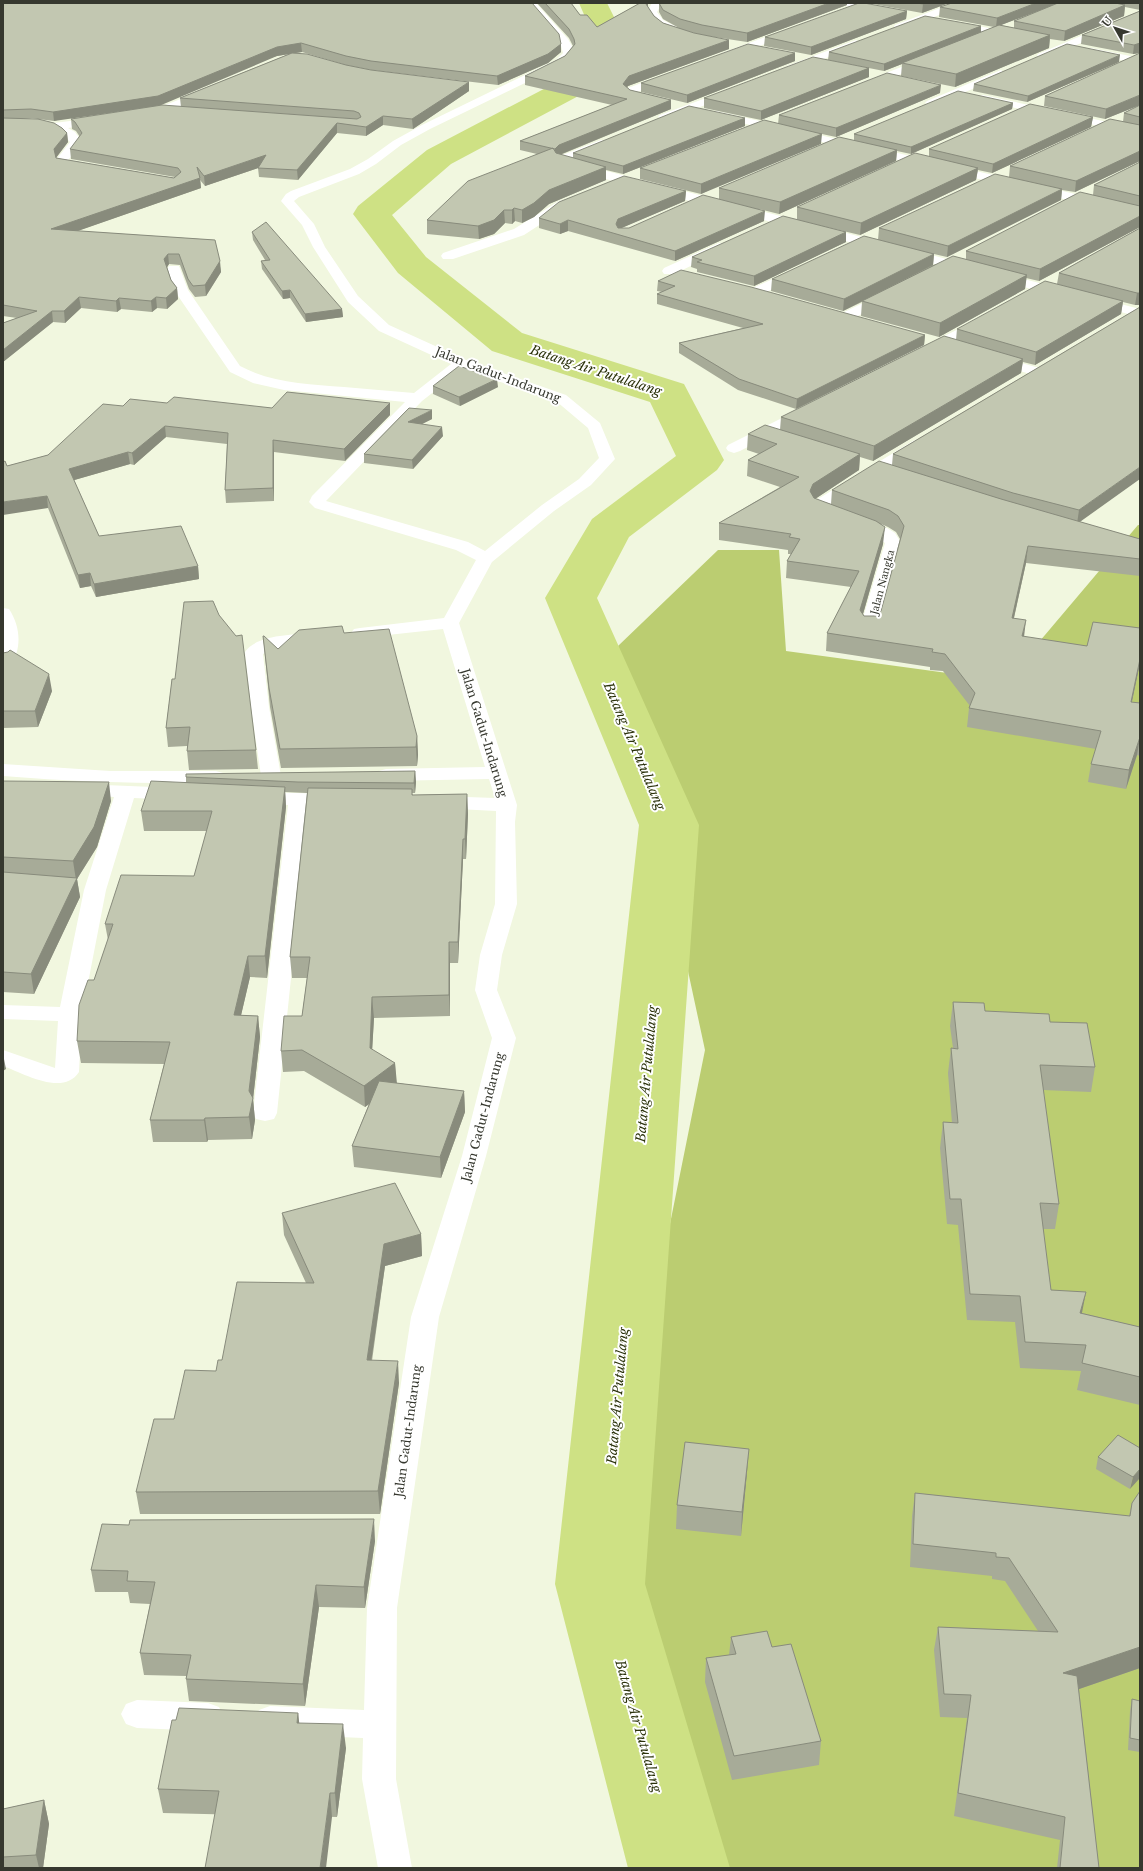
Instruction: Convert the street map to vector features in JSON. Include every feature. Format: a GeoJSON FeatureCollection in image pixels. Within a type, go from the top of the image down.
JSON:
{"type":"FeatureCollection","features":[{"type":"Feature","properties":{"kind":"street","name":"Jalan Gadut-Indarung"},"geometry":{"type":"LineString","coordinates":[[395,1868],[379,1779],[383,1528],[401,1468],[425,1317],[474,1156],[504,1038],[500,1026],[492,1011],[486,990],[491,955],[506,904],[505,822],[507,806],[450,623],[485,559],[548,508],[585,482],[607,459],[595,426],[561,398],[461,363],[384,328],[354,299],[318,247],[308,224],[289,204],[287,199],[295,194],[362,167],[395,144],[501,90],[550,68],[568,53],[568,48],[563,39],[531,3]]}},
{"type":"Feature","properties":{"kind":"street"},"geometry":{"type":"LineString","coordinates":[[657,3],[652,12],[659,22],[674,31],[687,34]]}},
{"type":"Feature","properties":{"kind":"street"},"geometry":{"type":"LineString","coordinates":[[886,32],[962,3]]}},
{"type":"Feature","properties":{"kind":"street"},"geometry":{"type":"LineString","coordinates":[[846,7],[864,4],[891,12]]}},
{"type":"Feature","properties":{"kind":"street"},"geometry":{"type":"LineString","coordinates":[[1125,11],[1140,14]]}},
{"type":"Feature","properties":{"kind":"street"},"geometry":{"type":"LineString","coordinates":[[1029,62],[1140,14]]}},
{"type":"Feature","properties":{"kind":"street"},"geometry":{"type":"LineString","coordinates":[[907,15],[1027,39]]}},
{"type":"Feature","properties":{"kind":"street"},"geometry":{"type":"LineString","coordinates":[[975,41],[1018,25]]}},
{"type":"Feature","properties":{"kind":"street"},"geometry":{"type":"LineString","coordinates":[[720,57],[800,28]]}},
{"type":"Feature","properties":{"kind":"street"},"geometry":{"type":"LineString","coordinates":[[783,72],[864,41]]}},
{"type":"Feature","properties":{"kind":"street"},"geometry":{"type":"LineString","coordinates":[[727,43],[769,51]]}},
{"type":"Feature","properties":{"kind":"street"},"geometry":{"type":"LineString","coordinates":[[1050,43],[1138,59]]}},
{"type":"Feature","properties":{"kind":"street"},"geometry":{"type":"LineString","coordinates":[[791,56],[834,65]]}},
{"type":"Feature","properties":{"kind":"street"},"geometry":{"type":"LineString","coordinates":[[857,88],[938,56]]}},
{"type":"Feature","properties":{"kind":"street"},"geometry":{"type":"LineString","coordinates":[[1112,69],[1138,59]]}},
{"type":"Feature","properties":{"kind":"street"},"geometry":{"type":"LineString","coordinates":[[921,107],[1014,68]]}},
{"type":"Feature","properties":{"kind":"street"},"geometry":{"type":"LineString","coordinates":[[864,72],[902,80]]}},
{"type":"Feature","properties":{"kind":"street"},"geometry":{"type":"LineString","coordinates":[[677,73],[633,89],[629,93],[635,96],[1140,213]]}},
{"type":"Feature","properties":{"kind":"street"},"geometry":{"type":"LineString","coordinates":[[652,122],[746,85]]}},
{"type":"Feature","properties":{"kind":"street"},"geometry":{"type":"LineString","coordinates":[[133,115],[162,110],[222,86]]}},
{"type":"Feature","properties":{"kind":"street"},"geometry":{"type":"LineString","coordinates":[[478,87],[501,90]]}},
{"type":"Feature","properties":{"kind":"street"},"geometry":{"type":"LineString","coordinates":[[940,89],[1140,132]]}},
{"type":"Feature","properties":{"kind":"street"},"geometry":{"type":"LineString","coordinates":[[1013,114],[1049,98]]}},
{"type":"Feature","properties":{"kind":"street"},"geometry":{"type":"LineString","coordinates":[[162,110],[186,112]]}},
{"type":"Feature","properties":{"kind":"street"},"geometry":{"type":"LineString","coordinates":[[1085,135],[1127,115]]}},
{"type":"Feature","properties":{"kind":"street"},"geometry":{"type":"LineString","coordinates":[[748,131],[785,117]]}},
{"type":"Feature","properties":{"kind":"street"},"geometry":{"type":"LineString","coordinates":[[3,123],[57,126],[111,119]]}},
{"type":"Feature","properties":{"kind":"street"},"geometry":{"type":"LineString","coordinates":[[57,126],[68,133],[76,142],[74,147],[62,160],[62,163],[96,169]]}},
{"type":"Feature","properties":{"kind":"street"},"geometry":{"type":"LineString","coordinates":[[823,149],[858,134]]}},
{"type":"Feature","properties":{"kind":"street"},"geometry":{"type":"LineString","coordinates":[[608,140],[564,158],[560,162],[861,242],[1139,312]]}},
{"type":"Feature","properties":{"kind":"street"},"geometry":{"type":"LineString","coordinates":[[897,166],[933,150]]}},
{"type":"Feature","properties":{"kind":"street"},"geometry":{"type":"LineString","coordinates":[[978,186],[1014,169]]}},
{"type":"Feature","properties":{"kind":"street"},"geometry":{"type":"LineString","coordinates":[[610,186],[646,172]]}},
{"type":"Feature","properties":{"kind":"street"},"geometry":{"type":"LineString","coordinates":[[1056,209],[1098,188]]}},
{"type":"Feature","properties":{"kind":"street"},"geometry":{"type":"LineString","coordinates":[[687,206],[716,194]]}},
{"type":"Feature","properties":{"kind":"street"},"geometry":{"type":"LineString","coordinates":[[448,256],[519,232],[538,221],[554,208],[574,199]]}},
{"type":"Feature","properties":{"kind":"street"},"geometry":{"type":"LineString","coordinates":[[763,227],[799,210]]}},
{"type":"Feature","properties":{"kind":"street"},"geometry":{"type":"LineString","coordinates":[[847,248],[882,232]]}},
{"type":"Feature","properties":{"kind":"street"},"geometry":{"type":"LineString","coordinates":[[690,276],[669,271],[727,244]]}},
{"type":"Feature","properties":{"kind":"street"},"geometry":{"type":"LineString","coordinates":[[934,271],[968,254]]}},
{"type":"Feature","properties":{"kind":"street"},"geometry":{"type":"LineString","coordinates":[[755,292],[812,265]]}},
{"type":"Feature","properties":{"kind":"street"},"geometry":{"type":"LineString","coordinates":[[174,269],[181,290],[235,369],[244,376],[262,381],[303,388],[417,398]]}},
{"type":"Feature","properties":{"kind":"street"},"geometry":{"type":"LineString","coordinates":[[1020,299],[1060,276]]}},
{"type":"Feature","properties":{"kind":"street"},"geometry":{"type":"LineString","coordinates":[[740,289],[777,299]]}},
{"type":"Feature","properties":{"kind":"street"},"geometry":{"type":"LineString","coordinates":[[843,318],[899,289]]}},
{"type":"Feature","properties":{"kind":"street"},"geometry":{"type":"LineString","coordinates":[[1117,324],[1139,312]]}},
{"type":"Feature","properties":{"kind":"street"},"geometry":{"type":"LineString","coordinates":[[828,314],[865,324]]}},
{"type":"Feature","properties":{"kind":"street"},"geometry":{"type":"LineString","coordinates":[[911,359],[993,314]]}},
{"type":"Feature","properties":{"kind":"street"},"geometry":{"type":"LineString","coordinates":[[917,339],[954,349]]}},
{"type":"Feature","properties":{"kind":"street"},"geometry":{"type":"LineString","coordinates":[[977,355],[1044,368],[1018,384]]}},
{"type":"Feature","properties":{"kind":"street"},"geometry":{"type":"LineString","coordinates":[[461,363],[417,398],[318,499],[317,502],[321,506],[462,546],[476,552],[485,559]]}},
{"type":"Feature","properties":{"kind":"street"},"geometry":{"type":"LineString","coordinates":[[734,448],[818,405]]}},
{"type":"Feature","properties":{"kind":"street"},"geometry":{"type":"LineString","coordinates":[[762,433],[784,440]]}},
{"type":"Feature","properties":{"kind":"street","name":"Jalan Nangka"},"geometry":{"type":"LineString","coordinates":[[869,628],[893,543],[889,537],[881,532],[819,510],[819,505],[868,467],[929,436]]}},
{"type":"Feature","properties":{"kind":"street"},"geometry":{"type":"LineString","coordinates":[[868,467],[898,476]]}},
{"type":"Feature","properties":{"kind":"street"},"geometry":{"type":"LineString","coordinates":[[3,613],[10,626],[11,642],[3,663]]}},
{"type":"Feature","properties":{"kind":"street"},"geometry":{"type":"LineString","coordinates":[[271,776],[260,707],[254,652],[266,644],[450,623]]}},
{"type":"Feature","properties":{"kind":"street"},"geometry":{"type":"LineString","coordinates":[[3,770],[37,774],[133,778],[233,777]]}},
{"type":"Feature","properties":{"kind":"street"},"geometry":{"type":"LineString","coordinates":[[364,775],[496,773]]}},
{"type":"Feature","properties":{"kind":"street"},"geometry":{"type":"LineString","coordinates":[[3,787],[126,791],[213,796]]}},
{"type":"Feature","properties":{"kind":"street"},"geometry":{"type":"LineString","coordinates":[[3,1057],[52,1076],[64,1074],[68,1070],[70,1014],[95,890],[126,791]]}},
{"type":"Feature","properties":{"kind":"street"},"geometry":{"type":"LineString","coordinates":[[236,797],[299,800],[354,800]]}},
{"type":"Feature","properties":{"kind":"street"},"geometry":{"type":"LineString","coordinates":[[265,1113],[299,800]]}},
{"type":"Feature","properties":{"kind":"street"},"geometry":{"type":"LineString","coordinates":[[416,801],[507,806]]}},
{"type":"Feature","properties":{"kind":"street"},"geometry":{"type":"LineString","coordinates":[[72,888],[95,890]]}},
{"type":"Feature","properties":{"kind":"street"},"geometry":{"type":"LineString","coordinates":[[3,1012],[70,1014]]}},
{"type":"Feature","properties":{"kind":"street"},"geometry":{"type":"LineString","coordinates":[[137,1714],[380,1725]]}},
{"type":"Feature","properties":{"kind":"green space"},"geometry":{"type":"Polygon","coordinates":[[[1138,525],[1140,525],[1140,1868],[728,1868],[608,1532],[705,1050],[618,646],[718,550],[779,550],[786,651],[1006,681],[1138,525]]]}},
{"type":"Feature","properties":{"kind":"building"},"geometry":{"type":"Polygon","coordinates":[[[3,3],[532,3],[559,34],[561,44],[548,54],[497,76],[371,61],[346,56],[301,43],[277,47],[158,96],[53,112],[31,109],[3,110],[3,3]]]}},
{"type":"Feature","properties":{"kind":"building"},"geometry":{"type":"Polygon","coordinates":[[[545,3],[571,3],[580,15],[587,15],[597,27],[640,3],[646,3],[654,16],[663,23],[694,33],[729,40],[629,76],[623,84],[630,90],[671,100],[559,145],[555,149],[520,141],[627,99],[525,76],[565,56],[575,44],[569,29],[545,3]]]}},
{"type":"Feature","properties":{"kind":"building"},"geometry":{"type":"Polygon","coordinates":[[[659,3],[829,3],[747,33],[702,25],[680,19],[663,10],[659,3]]]}},
{"type":"Feature","properties":{"kind":"building"},"geometry":{"type":"Polygon","coordinates":[[[859,3],[907,11],[811,47],[765,37],[859,3]]]}},
{"type":"Feature","properties":{"kind":"building"},"geometry":{"type":"Polygon","coordinates":[[[952,3],[1036,3],[997,18],[940,7],[952,3]]]}},
{"type":"Feature","properties":{"kind":"building"},"geometry":{"type":"Polygon","coordinates":[[[1058,3],[1115,3],[1125,5],[1065,31],[1014,21],[1058,3]]]}},
{"type":"Feature","properties":{"kind":"building"},"geometry":{"type":"Polygon","coordinates":[[[1140,11],[1140,43],[1134,45],[1082,35],[1140,11]]]}},
{"type":"Feature","properties":{"kind":"building"},"geometry":{"type":"Polygon","coordinates":[[[925,16],[981,26],[884,64],[829,52],[925,16]]]}},
{"type":"Feature","properties":{"kind":"building"},"geometry":{"type":"Polygon","coordinates":[[[999,25],[1050,35],[956,74],[902,63],[999,25]]]}},
{"type":"Feature","properties":{"kind":"building"},"geometry":{"type":"Polygon","coordinates":[[[748,44],[795,53],[687,95],[641,83],[748,44]]]}},
{"type":"Feature","properties":{"kind":"building"},"geometry":{"type":"Polygon","coordinates":[[[1067,44],[1120,55],[1028,96],[974,84],[1067,44]]]}},
{"type":"Feature","properties":{"kind":"building"},"geometry":{"type":"Polygon","coordinates":[[[292,53],[307,54],[346,65],[371,70],[469,82],[412,119],[383,116],[366,127],[337,123],[297,170],[258,168],[266,155],[204,176],[197,167],[200,178],[51,229],[215,240],[220,261],[205,285],[193,286],[188,279],[179,254],[168,254],[164,259],[171,280],[177,288],[166,298],[156,297],[151,301],[119,298],[116,301],[79,297],[64,311],[52,311],[3,350],[3,323],[37,311],[3,305],[3,118],[38,119],[54,123],[62,128],[67,133],[54,149],[56,158],[174,178],[181,172],[178,168],[70,149],[82,133],[75,122],[71,119],[162,105],[357,119],[361,117],[359,113],[354,111],[180,98],[292,53]]]}},
{"type":"Feature","properties":{"kind":"building"},"geometry":{"type":"Polygon","coordinates":[[[1140,53],[1140,95],[1106,109],[1045,96],[1140,53]]]}},
{"type":"Feature","properties":{"kind":"building"},"geometry":{"type":"Polygon","coordinates":[[[813,57],[869,68],[761,111],[704,98],[813,57]]]}},
{"type":"Feature","properties":{"kind":"building"},"geometry":{"type":"Polygon","coordinates":[[[887,73],[941,85],[836,128],[779,115],[887,73]]]}},
{"type":"Feature","properties":{"kind":"building"},"geometry":{"type":"Polygon","coordinates":[[[958,91],[1013,103],[911,147],[854,134],[958,91]]]}},
{"type":"Feature","properties":{"kind":"building"},"geometry":{"type":"Polygon","coordinates":[[[1030,104],[1093,117],[993,164],[929,149],[1030,104]]]}},
{"type":"Feature","properties":{"kind":"building"},"geometry":{"type":"Polygon","coordinates":[[[1140,105],[1140,117],[1124,113],[1140,105]]]}},
{"type":"Feature","properties":{"kind":"building"},"geometry":{"type":"Polygon","coordinates":[[[689,106],[745,118],[623,166],[573,153],[689,106]]]}},
{"type":"Feature","properties":{"kind":"building"},"geometry":{"type":"Polygon","coordinates":[[[1110,119],[1140,125],[1140,151],[1076,181],[1010,166],[1110,119]]]}},
{"type":"Feature","properties":{"kind":"building"},"geometry":{"type":"Polygon","coordinates":[[[764,120],[822,134],[701,184],[640,168],[764,120]]]}},
{"type":"Feature","properties":{"kind":"building"},"geometry":{"type":"Polygon","coordinates":[[[839,137],[897,150],[780,202],[719,188],[839,137]]]}},
{"type":"Feature","properties":{"kind":"building"},"geometry":{"type":"Polygon","coordinates":[[[553,148],[556,153],[606,167],[549,190],[534,203],[522,210],[514,208],[512,210],[504,210],[494,220],[478,226],[427,220],[468,181],[553,148]]]}},
{"type":"Feature","properties":{"kind":"building"},"geometry":{"type":"Polygon","coordinates":[[[915,153],[978,168],[861,223],[797,207],[915,153]]]}},
{"type":"Feature","properties":{"kind":"building"},"geometry":{"type":"Polygon","coordinates":[[[1140,162],[1140,196],[1094,185],[1140,162]]]}},
{"type":"Feature","properties":{"kind":"building"},"geometry":{"type":"Polygon","coordinates":[[[995,174],[1062,189],[948,246],[879,228],[995,174]]]}},
{"type":"Feature","properties":{"kind":"building"},"geometry":{"type":"Polygon","coordinates":[[[624,176],[686,191],[618,219],[616,224],[618,228],[629,228],[703,195],[765,211],[675,251],[568,220],[560,224],[539,218],[559,202],[624,176]]]}},
{"type":"Feature","properties":{"kind":"building"},"geometry":{"type":"Polygon","coordinates":[[[1080,192],[1140,206],[1140,216],[1040,269],[966,251],[1080,192]]]}},
{"type":"Feature","properties":{"kind":"building"},"geometry":{"type":"Polygon","coordinates":[[[783,216],[846,232],[754,276],[697,262],[702,260],[692,257],[783,216]]]}},
{"type":"Feature","properties":{"kind":"building"},"geometry":{"type":"Polygon","coordinates":[[[266,222],[342,309],[305,314],[290,290],[282,291],[261,261],[270,260],[252,232],[266,222]]]}},
{"type":"Feature","properties":{"kind":"building"},"geometry":{"type":"Polygon","coordinates":[[[1140,228],[1140,293],[1059,273],[1140,228]]]}},
{"type":"Feature","properties":{"kind":"building"},"geometry":{"type":"Polygon","coordinates":[[[864,236],[934,254],[844,299],[772,279],[864,236]]]}},
{"type":"Feature","properties":{"kind":"building"},"geometry":{"type":"Polygon","coordinates":[[[953,256],[1027,275],[940,323],[862,301],[953,256]]]}},
{"type":"Feature","properties":{"kind":"building"},"geometry":{"type":"Polygon","coordinates":[[[681,270],[751,287],[925,335],[797,399],[739,379],[679,343],[763,324],[657,294],[675,286],[658,281],[681,270]]]}},
{"type":"Feature","properties":{"kind":"building"},"geometry":{"type":"Polygon","coordinates":[[[1045,281],[1123,301],[1036,352],[957,329],[1045,281]]]}},
{"type":"Feature","properties":{"kind":"building"},"geometry":{"type":"Polygon","coordinates":[[[1140,307],[1140,467],[1079,510],[1013,493],[893,454],[1140,307]]]}},
{"type":"Feature","properties":{"kind":"building"},"geometry":{"type":"Polygon","coordinates":[[[944,336],[1023,359],[874,446],[781,417],[944,336]]]}},
{"type":"Feature","properties":{"kind":"building"},"geometry":{"type":"Polygon","coordinates":[[[459,366],[497,379],[459,397],[433,386],[459,366]]]}},
{"type":"Feature","properties":{"kind":"building"},"geometry":{"type":"Polygon","coordinates":[[[287,392],[390,403],[344,449],[273,440],[273,488],[225,490],[228,433],[165,426],[132,453],[128,452],[69,469],[99,536],[181,526],[198,566],[94,584],[90,573],[78,575],[47,496],[3,502],[3,462],[5,461],[7,466],[48,455],[103,404],[123,406],[130,399],[167,403],[174,397],[272,408],[287,392]]]}},
{"type":"Feature","properties":{"kind":"building"},"geometry":{"type":"Polygon","coordinates":[[[409,408],[432,410],[408,422],[442,427],[412,460],[364,454],[409,408]]]}},
{"type":"Feature","properties":{"kind":"building"},"geometry":{"type":"Polygon","coordinates":[[[765,425],[860,454],[813,484],[810,491],[814,498],[876,521],[885,527],[860,610],[864,616],[877,616],[881,611],[904,526],[898,516],[889,510],[832,490],[879,461],[1001,499],[1140,539],[1140,559],[1028,546],[1012,618],[1026,620],[1022,636],[1087,646],[1093,622],[1140,628],[1140,659],[1131,702],[1140,703],[1140,737],[1129,770],[1091,764],[1101,731],[969,708],[975,693],[945,654],[932,652],[933,649],[827,633],[859,571],[787,561],[800,539],[789,537],[791,534],[719,523],[799,477],[748,460],[777,444],[748,434],[765,425]]]}},
{"type":"Feature","properties":{"kind":"building"},"geometry":{"type":"Polygon","coordinates":[[[213,601],[219,615],[236,636],[242,635],[256,750],[187,751],[190,727],[166,728],[172,679],[175,679],[184,602],[213,601]]]}},
{"type":"Feature","properties":{"kind":"building"},"geometry":{"type":"Polygon","coordinates":[[[342,626],[344,633],[389,629],[417,736],[416,747],[280,749],[269,688],[263,636],[278,649],[299,630],[342,626]]]}},
{"type":"Feature","properties":{"kind":"building"},"geometry":{"type":"Polygon","coordinates":[[[10,650],[49,674],[35,711],[3,711],[3,653],[10,650]]]}},
{"type":"Feature","properties":{"kind":"building"},"geometry":{"type":"Polygon","coordinates":[[[415,771],[414,783],[298,782],[186,777],[186,774],[415,771]]]}},
{"type":"Feature","properties":{"kind":"building"},"geometry":{"type":"Polygon","coordinates":[[[3,781],[109,782],[94,827],[73,861],[3,857],[3,781]]]}},
{"type":"Feature","properties":{"kind":"building"},"geometry":{"type":"Polygon","coordinates":[[[151,781],[285,787],[265,956],[248,956],[234,1015],[258,1016],[249,1091],[253,1098],[249,1117],[205,1118],[204,1120],[150,1120],[170,1042],[77,1041],[79,1005],[88,980],[94,980],[113,924],[105,924],[121,875],[194,876],[212,811],[141,811],[151,781]]]}},
{"type":"Feature","properties":{"kind":"building"},"geometry":{"type":"Polygon","coordinates":[[[308,788],[412,789],[412,795],[467,794],[465,839],[463,839],[458,942],[449,942],[449,995],[372,997],[370,1048],[395,1063],[364,1086],[302,1050],[281,1051],[284,1016],[302,1016],[310,957],[290,957],[308,788]]]}},
{"type":"Feature","properties":{"kind":"building"},"geometry":{"type":"Polygon","coordinates":[[[3,872],[77,878],[31,974],[3,972],[3,872]]]}},
{"type":"Feature","properties":{"kind":"building"},"geometry":{"type":"Polygon","coordinates":[[[953,1002],[984,1003],[985,1011],[1049,1014],[1050,1022],[1087,1023],[1095,1067],[1040,1065],[1059,1204],[1040,1203],[1051,1290],[1086,1292],[1080,1313],[1140,1327],[1140,1377],[1082,1363],[1086,1345],[1025,1342],[1020,1296],[970,1294],[961,1199],[950,1199],[943,1122],[958,1123],[951,1048],[958,1049],[953,1002]]]}},
{"type":"Feature","properties":{"kind":"building"},"geometry":{"type":"Polygon","coordinates":[[[379,1081],[464,1091],[440,1157],[352,1146],[379,1081]]]}},
{"type":"Feature","properties":{"kind":"building"},"geometry":{"type":"Polygon","coordinates":[[[395,1183],[421,1234],[384,1244],[367,1360],[398,1361],[378,1491],[136,1492],[154,1419],[174,1419],[185,1370],[216,1371],[218,1360],[222,1360],[237,1282],[314,1283],[282,1213],[395,1183]]]}},
{"type":"Feature","properties":{"kind":"building"},"geometry":{"type":"Polygon","coordinates":[[[1118,1435],[1140,1448],[1140,1469],[1133,1477],[1098,1457],[1118,1435]]]}},
{"type":"Feature","properties":{"kind":"building"},"geometry":{"type":"Polygon","coordinates":[[[685,1442],[749,1449],[742,1512],[677,1505],[685,1442]]]}},
{"type":"Feature","properties":{"kind":"building"},"geometry":{"type":"Polygon","coordinates":[[[1140,1491],[1140,1647],[1063,1673],[1077,1676],[1099,1868],[1060,1868],[1065,1817],[958,1793],[971,1695],[944,1694],[938,1627],[1058,1632],[1009,1558],[996,1557],[996,1553],[913,1544],[915,1493],[1130,1516],[1132,1503],[1140,1491]]]}},
{"type":"Feature","properties":{"kind":"building"},"geometry":{"type":"Polygon","coordinates":[[[374,1519],[364,1587],[316,1585],[303,1684],[186,1679],[191,1655],[140,1653],[155,1582],[127,1581],[128,1571],[91,1570],[102,1524],[129,1525],[130,1520],[374,1519]]]}},
{"type":"Feature","properties":{"kind":"building"},"geometry":{"type":"Polygon","coordinates":[[[767,1631],[772,1647],[791,1644],[821,1741],[734,1756],[706,1658],[736,1654],[731,1637],[767,1631]]]}},
{"type":"Feature","properties":{"kind":"building"},"geometry":{"type":"Polygon","coordinates":[[[1132,1699],[1140,1701],[1140,1740],[1130,1738],[1132,1699]]]}},
{"type":"Feature","properties":{"kind":"building"},"geometry":{"type":"Polygon","coordinates":[[[179,1708],[298,1713],[297,1723],[343,1724],[335,1793],[330,1793],[320,1868],[205,1868],[219,1791],[158,1789],[172,1720],[176,1720],[179,1708]]]}},
{"type":"Feature","properties":{"kind":"building"},"geometry":{"type":"Polygon","coordinates":[[[44,1800],[36,1855],[3,1857],[3,1809],[44,1800]]]}},
{"type":"Feature","properties":{"kind":"waterway","name":"Batang Air Putulalang"},"geometry":{"type":"LineString","coordinates":[[593,3],[620,61],[439,157],[371,214],[412,265],[507,342],[668,393],[701,460],[609,529],[571,598],[669,825],[600,1584],[679,1868]]}}]}
